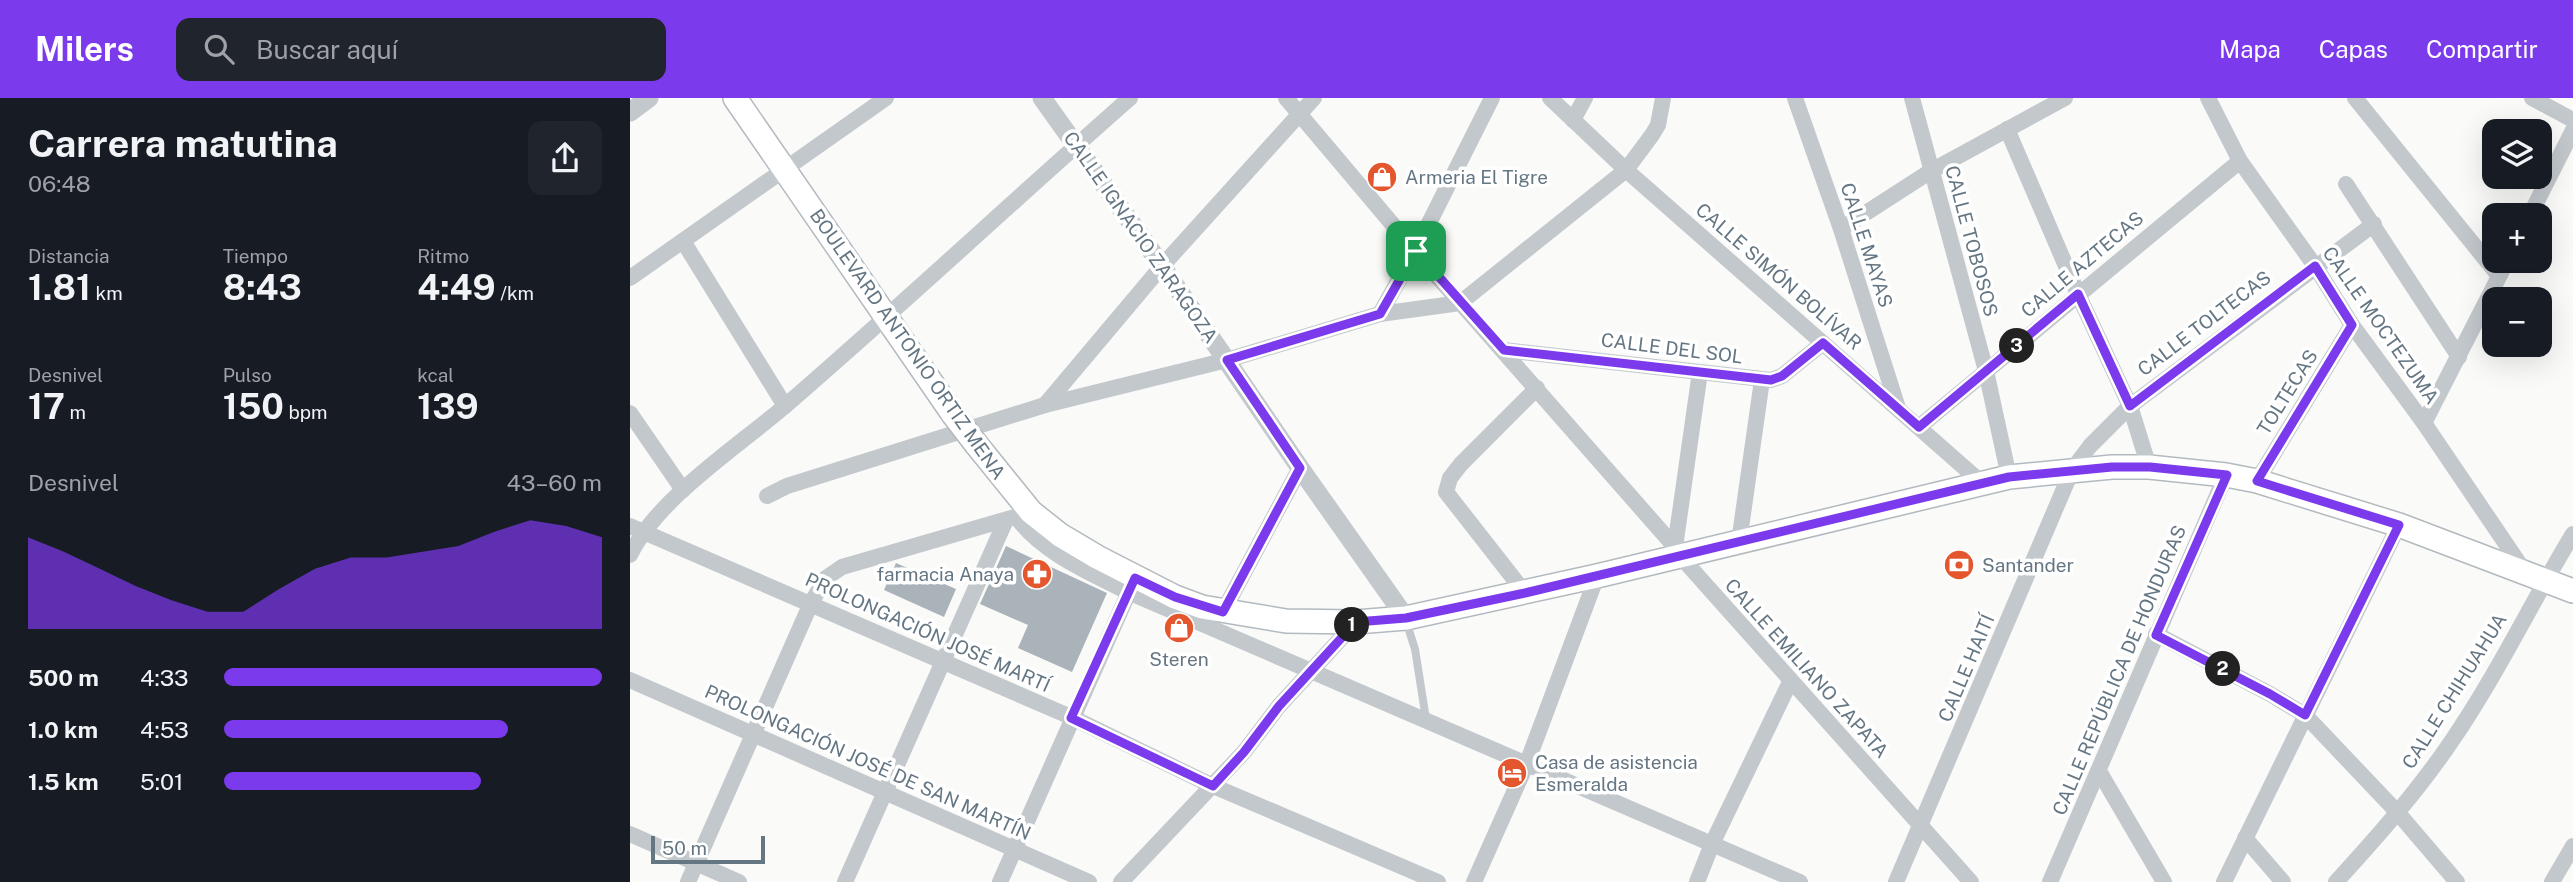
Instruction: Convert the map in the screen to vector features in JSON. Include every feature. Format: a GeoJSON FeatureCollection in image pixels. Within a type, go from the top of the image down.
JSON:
{"type":"FeatureCollection","features":[{"type":"Feature","properties":{"kind":"main road","name":"BOULEVARD ANTONIO ORTIZ MENA"},"geometry":{"type":"LineString","coordinates":[[735,98],[975,444],[1018,517],[1060,535],[1132,585],[1223,612],[1286,621],[1356,622],[1406,618],[1597,576],[1677,551],[1739,542],[2009,477],[2072,470],[2150,467],[2257,481],[2399,525],[2573,590]]}},
{"type":"Feature","properties":{"kind":"street"},"geometry":{"type":"LineString","coordinates":[[630,112],[649,98]]}},
{"type":"Feature","properties":{"kind":"street"},"geometry":{"type":"LineString","coordinates":[[630,278],[886,98]]}},
{"type":"Feature","properties":{"kind":"street","name":"CALLE IGNACIO ZARAGOZA"},"geometry":{"type":"LineString","coordinates":[[1042,98],[1406,618]]}},
{"type":"Feature","properties":{"kind":"street"},"geometry":{"type":"LineString","coordinates":[[630,555],[636,528],[652,520],[683,490],[785,406],[1130,98]]}},
{"type":"Feature","properties":{"kind":"street","name":"CALLE EMILIANO ZAPATA"},"geometry":{"type":"LineString","coordinates":[[1286,98],[1460,303],[1504,350],[1790,682],[1971,882]]}},
{"type":"Feature","properties":{"kind":"street"},"geometry":{"type":"LineString","coordinates":[[1045,405],[1162,266],[1314,98]]}},
{"type":"Feature","properties":{"kind":"street"},"geometry":{"type":"LineString","coordinates":[[1380,314],[1416,251],[1492,98]]}},
{"type":"Feature","properties":{"kind":"street","name":"CALLE SIMÓN BOLÍVAR"},"geometry":{"type":"LineString","coordinates":[[1550,98],[1626,170],[1983,484]]}},
{"type":"Feature","properties":{"kind":"street"},"geometry":{"type":"LineString","coordinates":[[1573,120],[1585,98]]}},
{"type":"Feature","properties":{"kind":"street"},"geometry":{"type":"LineString","coordinates":[[767,496],[787,486],[1045,405],[1227,360],[1380,314],[1460,303],[1626,170],[1639,156],[1658,125],[1663,98]]}},
{"type":"Feature","properties":{"kind":"street","name":"CALLE MAYAS"},"geometry":{"type":"LineString","coordinates":[[1796,98],[1897,406]]}},
{"type":"Feature","properties":{"kind":"street","name":"CALLE TOBOSOS"},"geometry":{"type":"LineString","coordinates":[[1912,98],[1986,371],[2009,477]]}},
{"type":"Feature","properties":{"kind":"street"},"geometry":{"type":"LineString","coordinates":[[1841,229],[1931,171],[2065,98]]}},
{"type":"Feature","properties":{"kind":"street","name":"CALLE MOCTEZUMA"},"geometry":{"type":"LineString","coordinates":[[2208,98],[2240,161],[2315,266],[2352,325],[2535,576]]}},
{"type":"Feature","properties":{"kind":"street"},"geometry":{"type":"LineString","coordinates":[[2532,98],[2573,120]]}},
{"type":"Feature","properties":{"kind":"street"},"geometry":{"type":"LineString","coordinates":[[2362,101],[2499,276]]}},
{"type":"Feature","properties":{"kind":"street"},"geometry":{"type":"LineString","coordinates":[[2007,129],[2130,406],[2150,467]]}},
{"type":"Feature","properties":{"kind":"street"},"geometry":{"type":"LineString","coordinates":[[2536,203],[2573,130]]}},
{"type":"Feature","properties":{"kind":"street","name":"CALLE AZTECAS"},"geometry":{"type":"LineString","coordinates":[[1919,427],[2240,161]]}},
{"type":"Feature","properties":{"kind":"street"},"geometry":{"type":"LineString","coordinates":[[2346,184],[2459,358]]}},
{"type":"Feature","properties":{"kind":"street","name":"CALLE TOLTECAS"},"geometry":{"type":"LineString","coordinates":[[2072,470],[2090,446],[2130,406],[2374,224]]}},
{"type":"Feature","properties":{"kind":"street"},"geometry":{"type":"LineString","coordinates":[[683,241],[785,406]]}},
{"type":"Feature","properties":{"kind":"street"},"geometry":{"type":"LineString","coordinates":[[2424,423],[2501,273]]}},
{"type":"Feature","properties":{"kind":"street","name":"TOLTECAS"},"geometry":{"type":"LineString","coordinates":[[2257,481],[2352,325]]}},
{"type":"Feature","properties":{"kind":"street","name":"CALLE DEL SOL"},"geometry":{"type":"LineString","coordinates":[[1504,350],[1762,380],[1782,376],[1823,343]]}},
{"type":"Feature","properties":{"kind":"street"},"geometry":{"type":"LineString","coordinates":[[1677,551],[1700,372]]}},
{"type":"Feature","properties":{"kind":"street"},"geometry":{"type":"LineString","coordinates":[[1739,542],[1762,380]]}},
{"type":"Feature","properties":{"kind":"street"},"geometry":{"type":"LineString","coordinates":[[1525,593],[1448,497],[1446,486],[1461,464],[1537,388]]}},
{"type":"Feature","properties":{"kind":"street"},"geometry":{"type":"LineString","coordinates":[[630,413],[683,490]]}},
{"type":"Feature","properties":{"kind":"street"},"geometry":{"type":"LineString","coordinates":[[1223,612],[1300,468]]}},
{"type":"Feature","properties":{"kind":"street","name":"CALLE HAITÍ"},"geometry":{"type":"LineString","coordinates":[[1896,882],[1922,827],[2072,470]]}},
{"type":"Feature","properties":{"kind":"street","name":"CALLE REPÚBLICA DE HONDURAS"},"geometry":{"type":"LineString","coordinates":[[2050,882],[2227,475]]}},
{"type":"Feature","properties":{"kind":"street"},"geometry":{"type":"LineString","coordinates":[[688,882],[811,603],[826,578],[842,567],[1018,517]]}},
{"type":"Feature","properties":{"kind":"street"},"geometry":{"type":"LineString","coordinates":[[845,882],[941,662],[1018,517]]}},
{"type":"Feature","properties":{"kind":"street"},"geometry":{"type":"LineString","coordinates":[[2224,882],[2399,525]]}},
{"type":"Feature","properties":{"kind":"street","name":"PROLONGACIÓN JOSÉ MARTÍ"},"geometry":{"type":"LineString","coordinates":[[636,528],[1071,718],[1213,786],[1438,882]]}},
{"type":"Feature","properties":{"kind":"street","name":"CALLE CHIHUAHUA"},"geometry":{"type":"LineString","coordinates":[[2336,882],[2398,813],[2459,730],[2501,662],[2535,576],[2573,534]]}},
{"type":"Feature","properties":{"kind":"street"},"geometry":{"type":"LineString","coordinates":[[1474,882],[1527,763],[1597,576]]}},
{"type":"Feature","properties":{"kind":"street"},"geometry":{"type":"LineString","coordinates":[[1000,882],[1132,585],[1310,671],[1800,882]]}},
{"type":"Feature","properties":{"kind":"street"},"geometry":{"type":"LineString","coordinates":[[1121,882],[1213,786],[1310,671],[1356,622]]}},
{"type":"Feature","properties":{"kind":"street"},"geometry":{"type":"LineString","coordinates":[[2156,635],[2305,715],[2398,813],[2457,882]]}},
{"type":"Feature","properties":{"kind":"street","name":"PROLONGACIÓN JOSÉ DE SAN MARTÍN"},"geometry":{"type":"LineString","coordinates":[[630,681],[1089,882]]}},
{"type":"Feature","properties":{"kind":"street"},"geometry":{"type":"LineString","coordinates":[[1697,882],[1712,844],[1790,682]]}},
{"type":"Feature","properties":{"kind":"street"},"geometry":{"type":"LineString","coordinates":[[2099,771],[2164,882]]}},
{"type":"Feature","properties":{"kind":"street"},"geometry":{"type":"LineString","coordinates":[[630,834],[739,882]]}},
{"type":"Feature","properties":{"kind":"street"},"geometry":{"type":"LineString","coordinates":[[2245,838],[2283,882]]}},
{"type":"Feature","properties":{"kind":"street"},"geometry":{"type":"LineString","coordinates":[[2552,882],[2573,846]]}},
{"type":"Feature","properties":{"kind":"lane"},"geometry":{"type":"LineString","coordinates":[[1406,618],[1415,649],[1426,719]]}},
{"type":"Feature","properties":{"kind":"building"},"geometry":{"type":"Polygon","coordinates":[[[1006,546],[1107,593],[1072,672],[1018,648],[1028,625],[980,604],[1006,546]]]}},
{"type":"Feature","properties":{"kind":"building"},"geometry":{"type":"Polygon","coordinates":[[[896,563],[956,589],[944,617],[884,590],[896,563]]]}},
{"type":"Feature","properties":{"kind":"place","name":"Armeria El Tigre"},"geometry":{"type":"Point","coordinates":[1382,177]}},
{"type":"Feature","properties":{"kind":"place","name":"Santander"},"geometry":{"type":"Point","coordinates":[1959,565]}},
{"type":"Feature","properties":{"kind":"place","name":"farmacia Anaya"},"geometry":{"type":"Point","coordinates":[1037,574]}},
{"type":"Feature","properties":{"kind":"place","name":"Steren"},"geometry":{"type":"Point","coordinates":[1179,628]}},
{"type":"Feature","properties":{"kind":"place","name":"Casa de asistencia Esmeralda"},"geometry":{"type":"Point","coordinates":[1512,773]}},
{"type":"Feature","properties":{"kind":"route"},"geometry":{"type":"LineString","coordinates":[[1416,251],[1504,350],[1771,380],[1782,376],[1823,343],[1919,427],[2078,294],[2130,406],[2315,266],[2352,325],[2257,481],[2399,525],[2305,715],[2156,635],[2227,475],[2150,467],[2112,467],[2009,477],[1525,593],[1406,618],[1356,622],[1279,706],[1244,752],[1213,786],[1071,718],[1135,578],[1175,597],[1223,612],[1300,468],[1227,360],[1380,314],[1416,251]]}}]}
